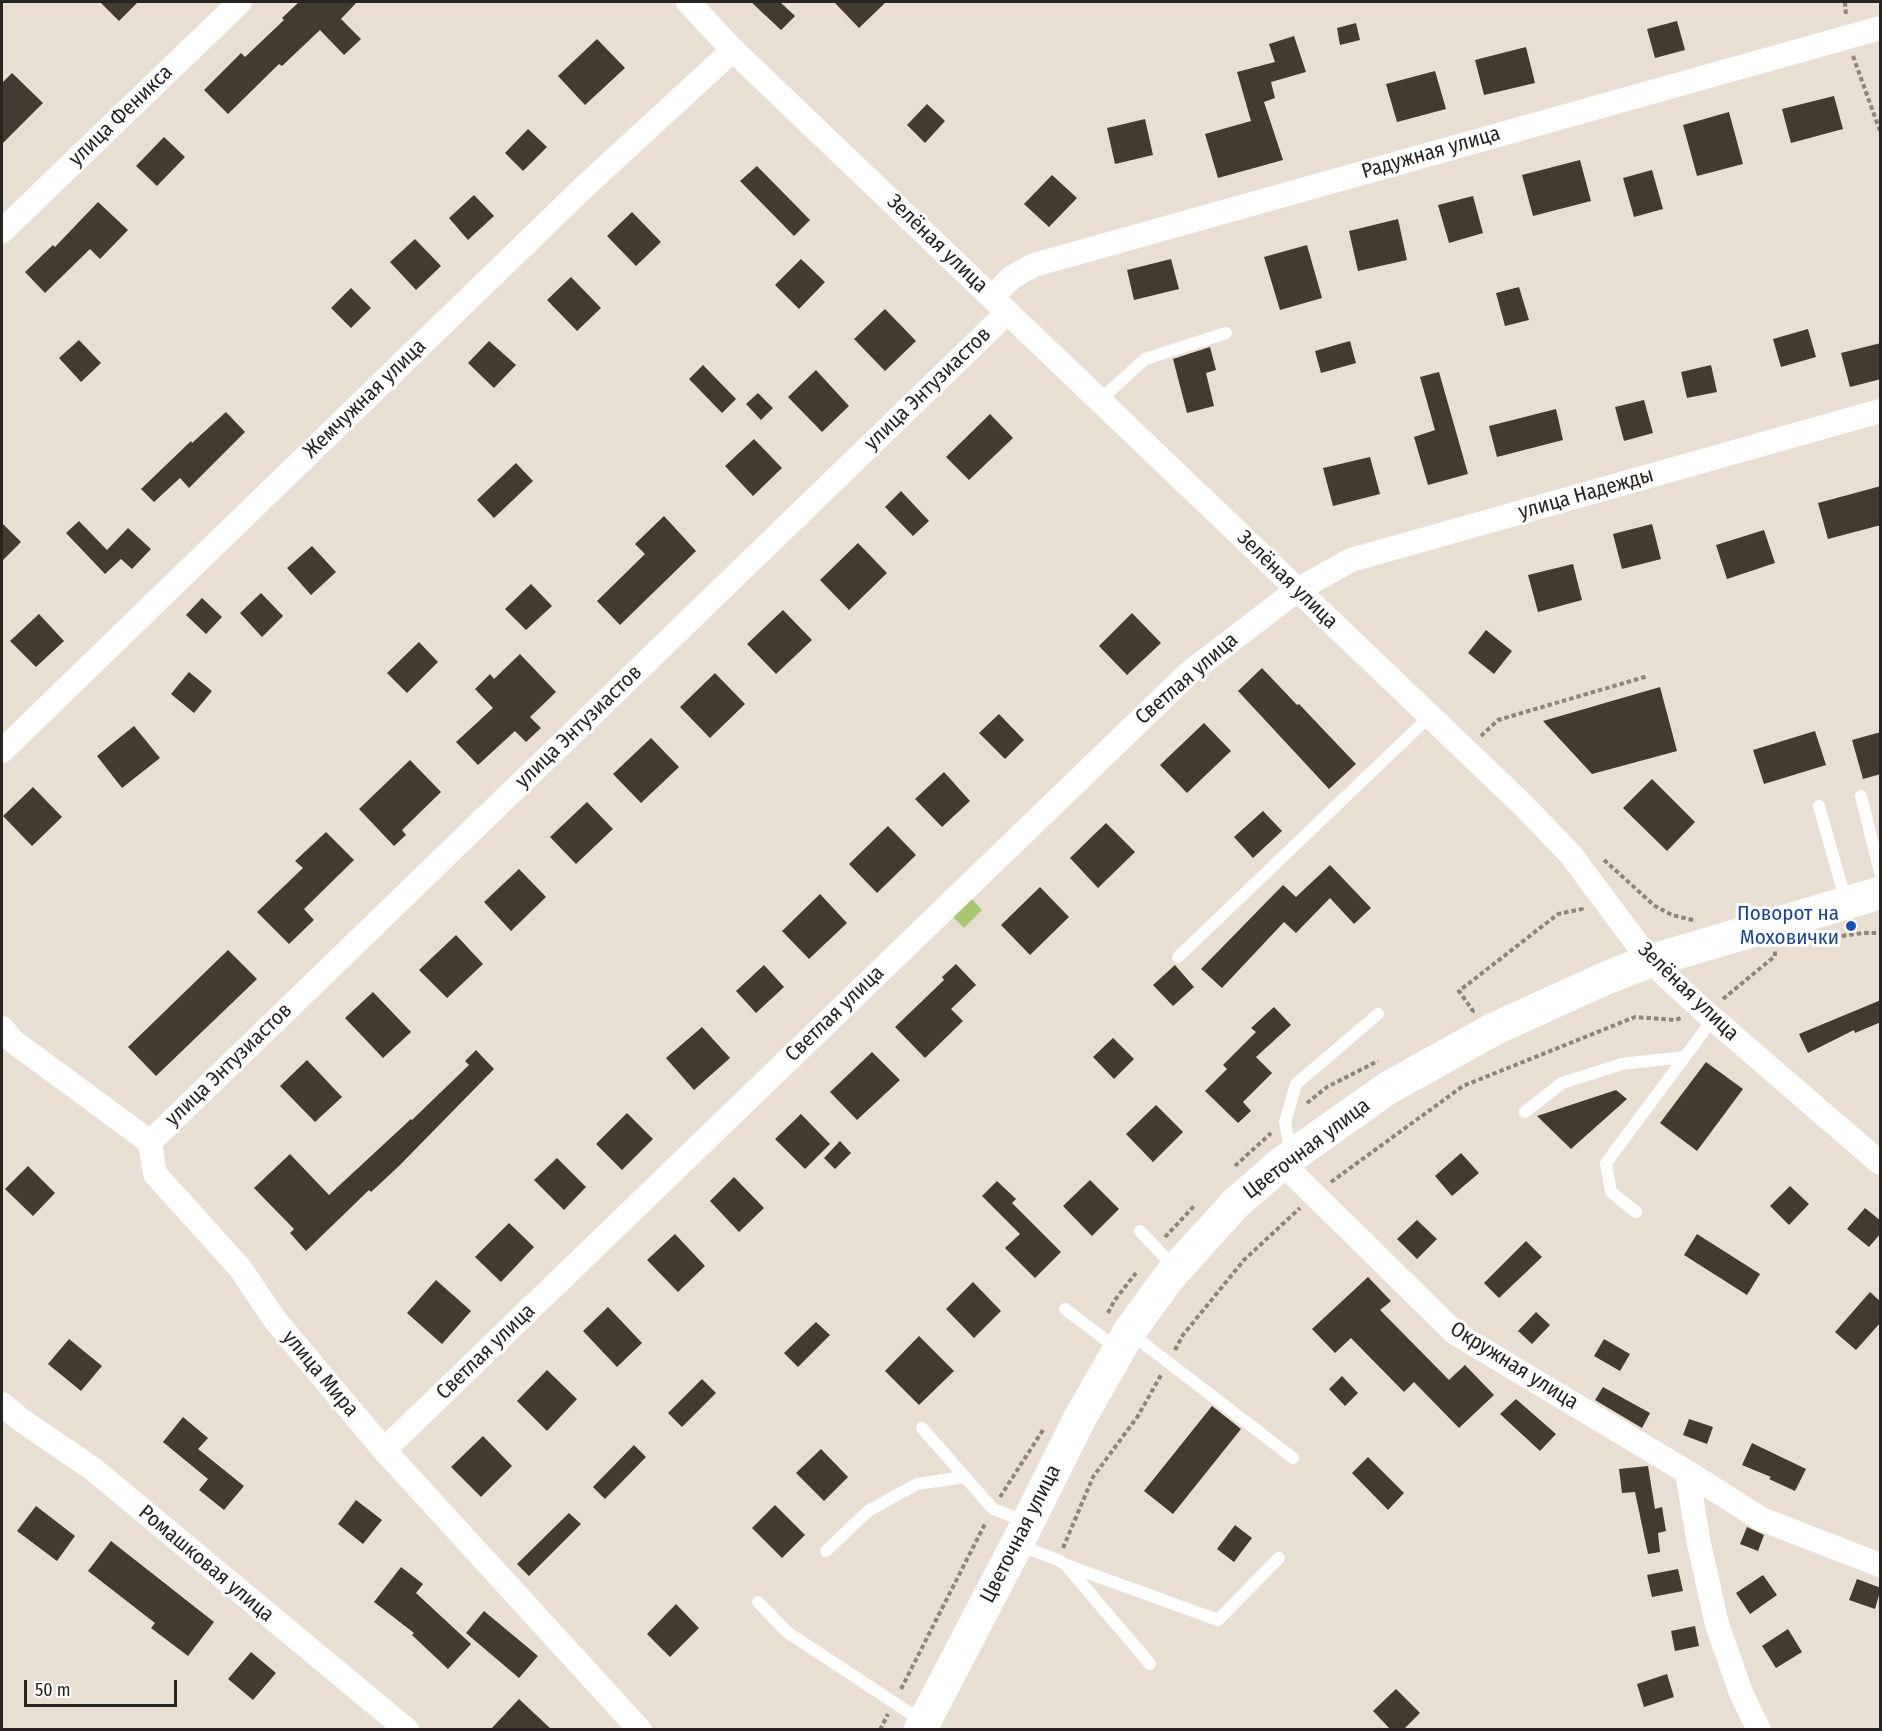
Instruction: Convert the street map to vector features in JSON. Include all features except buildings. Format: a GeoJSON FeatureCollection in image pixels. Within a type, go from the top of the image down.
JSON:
{"type":"FeatureCollection","features":[{"type":"Feature","properties":{"kind":"main road","name":"Цветочная улица"},"geometry":{"type":"LineString","coordinates":[[921,1726],[1080,1418],[1124,1341],[1176,1270],[1235,1204],[1287,1159],[1388,1088],[1494,1029],[1606,978],[1650,961],[1881,893]]}},
{"type":"Feature","properties":{"kind":"street","name":"улица Феникса"},"geometry":{"type":"LineString","coordinates":[[2,231],[240,2]]}},
{"type":"Feature","properties":{"kind":"street","name":"Зелёная улица"},"geometry":{"type":"LineString","coordinates":[[691,3],[733,50],[1524,807],[1571,855],[1650,961],[1709,1015],[1881,1163]]}},
{"type":"Feature","properties":{"kind":"street","name":"Радужная улица"},"geometry":{"type":"LineString","coordinates":[[1000,304],[1011,277],[1034,265],[1881,28]]}},
{"type":"Feature","properties":{"kind":"street","name":"Жемчужная улица"},"geometry":{"type":"LineString","coordinates":[[2,752],[582,189],[733,50]]}},
{"type":"Feature","properties":{"kind":"street","name":"улица Энтузиастов"},"geometry":{"type":"LineString","coordinates":[[150,1142],[1000,304]]}},
{"type":"Feature","properties":{"kind":"street","name":"улица Надежды"},"geometry":{"type":"LineString","coordinates":[[1297,590],[1351,560],[1881,411]]}},
{"type":"Feature","properties":{"kind":"street","name":"Светлая улица"},"geometry":{"type":"LineString","coordinates":[[384,1450],[1189,673],[1297,590]]}},
{"type":"Feature","properties":{"kind":"street"},"geometry":{"type":"LineString","coordinates":[[2,1028],[14,1042],[150,1142]]}},
{"type":"Feature","properties":{"kind":"street","name":"улица Мира"},"geometry":{"type":"LineString","coordinates":[[150,1142],[155,1174],[240,1268],[275,1320],[384,1450],[640,1730]]}},
{"type":"Feature","properties":{"kind":"street","name":"Окружная улица"},"geometry":{"type":"LineString","coordinates":[[1287,1159],[1315,1194],[1455,1333],[1687,1472],[1761,1520],[1881,1565]]}},
{"type":"Feature","properties":{"kind":"street","name":"Ромашковая улица"},"geometry":{"type":"LineString","coordinates":[[2,1404],[21,1420],[93,1469],[406,1730]]}},
{"type":"Feature","properties":{"kind":"street"},"geometry":{"type":"LineString","coordinates":[[1687,1472],[1699,1544],[1717,1624],[1741,1693],[1759,1730]]}},
{"type":"Feature","properties":{"kind":"lane"},"geometry":{"type":"LineString","coordinates":[[1100,400],[1145,359],[1226,333]]}},
{"type":"Feature","properties":{"kind":"lane"},"geometry":{"type":"LineString","coordinates":[[1178,957],[1430,716]]}},
{"type":"Feature","properties":{"kind":"lane"},"geometry":{"type":"LineString","coordinates":[[1861,796],[1881,872]]}},
{"type":"Feature","properties":{"kind":"lane"},"geometry":{"type":"LineString","coordinates":[[1819,806],[1846,903]]}},
{"type":"Feature","properties":{"kind":"lane"},"geometry":{"type":"LineString","coordinates":[[1287,1159],[1285,1122],[1296,1084],[1378,1014]]}},
{"type":"Feature","properties":{"kind":"lane"},"geometry":{"type":"LineString","coordinates":[[1636,1212],[1611,1192],[1606,1162],[1684,1057],[1709,1015]]}},
{"type":"Feature","properties":{"kind":"lane"},"geometry":{"type":"LineString","coordinates":[[1525,1112],[1562,1083],[1622,1064],[1684,1057]]}},
{"type":"Feature","properties":{"kind":"lane"},"geometry":{"type":"LineString","coordinates":[[1140,1231],[1176,1270]]}},
{"type":"Feature","properties":{"kind":"lane"},"geometry":{"type":"LineString","coordinates":[[1065,1309],[1168,1362],[1293,1458]]}},
{"type":"Feature","properties":{"kind":"lane"},"geometry":{"type":"LineString","coordinates":[[922,1428],[993,1509],[1022,1534],[1062,1562],[1150,1664]]}},
{"type":"Feature","properties":{"kind":"lane"},"geometry":{"type":"LineString","coordinates":[[826,1551],[868,1511],[917,1484],[965,1477]]}},
{"type":"Feature","properties":{"kind":"lane"},"geometry":{"type":"LineString","coordinates":[[1062,1562],[1218,1620],[1279,1558]]}},
{"type":"Feature","properties":{"kind":"lane"},"geometry":{"type":"LineString","coordinates":[[758,1602],[788,1632],[921,1726]]}},
{"type":"Feature","properties":{"kind":"path"},"geometry":{"type":"LineString","coordinates":[[1845,2],[1854,60],[1881,131]]}},
{"type":"Feature","properties":{"kind":"path"},"geometry":{"type":"LineString","coordinates":[[1466,751],[1498,720],[1648,676]]}},
{"type":"Feature","properties":{"kind":"path"},"geometry":{"type":"LineString","coordinates":[[1571,855],[1587,845],[1655,906],[1672,915],[1694,920]]}},
{"type":"Feature","properties":{"kind":"path"},"geometry":{"type":"LineString","coordinates":[[1473,1011],[1460,991],[1558,914],[1582,909],[1578,900]]}},
{"type":"Feature","properties":{"kind":"path"},"geometry":{"type":"LineString","coordinates":[[1820,939],[1881,933]]}},
{"type":"Feature","properties":{"kind":"path"},"geometry":{"type":"LineString","coordinates":[[1062,1562],[1093,1477],[1138,1416],[1184,1335],[1244,1260],[1315,1194],[1463,1086],[1635,1017],[1675,1020],[1709,1015],[1774,956],[1776,946]]}},
{"type":"Feature","properties":{"kind":"green space"},"geometry":{"type":"Polygon","coordinates":[[[971,898],[982,910],[964,928],[952,916],[971,898]]]}},
{"type":"Feature","properties":{"kind":"place","name":"Поворот на Моховички"},"geometry":{"type":"Point","coordinates":[1851,926]}}]}
